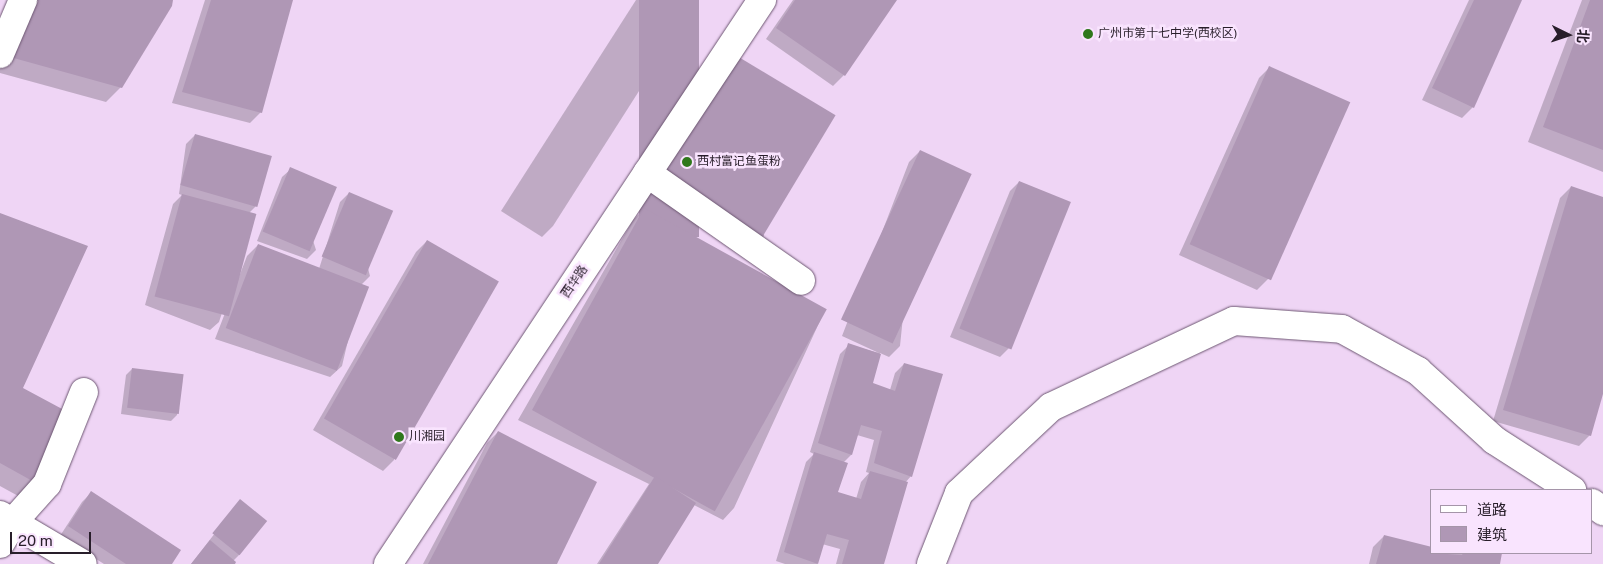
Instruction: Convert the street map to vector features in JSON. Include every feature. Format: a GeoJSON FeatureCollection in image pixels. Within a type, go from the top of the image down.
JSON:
{"type":"FeatureCollection","features":[{"type":"Feature","properties":{"kind":"street"},"geometry":{"type":"LineString","coordinates":[[0,54],[23,0]]}},
{"type":"Feature","properties":{"kind":"street","name":"西华路"},"geometry":{"type":"LineString","coordinates":[[388,564],[762,0]]}},
{"type":"Feature","properties":{"kind":"street"},"geometry":{"type":"LineString","coordinates":[[647,173],[801,281]]}},
{"type":"Feature","properties":{"kind":"street"},"geometry":{"type":"LineString","coordinates":[[931,564],[959,493],[1051,406],[1234,321],[1342,329],[1418,371],[1494,440],[1570,489]]}},
{"type":"Feature","properties":{"kind":"street"},"geometry":{"type":"LineString","coordinates":[[83,564],[4,527],[47,484],[84,392]]}},
{"type":"Feature","properties":{"kind":"building"},"geometry":{"type":"Polygon","coordinates":[[[32,0],[173,0],[172,6],[122,88],[10,57],[32,0]]]}},
{"type":"Feature","properties":{"kind":"building"},"geometry":{"type":"Polygon","coordinates":[[[211,0],[293,0],[262,113],[182,92],[211,0]]]}},
{"type":"Feature","properties":{"kind":"building"},"geometry":{"type":"Polygon","coordinates":[[[639,0],[699,0],[699,237],[639,237],[639,0]]]}},
{"type":"Feature","properties":{"kind":"building"},"geometry":{"type":"Polygon","coordinates":[[[795,0],[897,0],[845,76],[776,28],[795,0]]]}},
{"type":"Feature","properties":{"kind":"building"},"geometry":{"type":"Polygon","coordinates":[[[1474,0],[1522,0],[1474,108],[1432,88],[1474,0]]]}},
{"type":"Feature","properties":{"kind":"building"},"geometry":{"type":"Polygon","coordinates":[[[1590,0],[1603,0],[1603,150],[1543,127],[1590,0]]]}},
{"type":"Feature","properties":{"kind":"building"},"geometry":{"type":"Polygon","coordinates":[[[737,56],[836,115],[763,236],[664,177],[737,56]]]}},
{"type":"Feature","properties":{"kind":"building"},"geometry":{"type":"Polygon","coordinates":[[[1269,66],[1350,102],[1271,280],[1190,244],[1269,66]]]}},
{"type":"Feature","properties":{"kind":"building"},"geometry":{"type":"Polygon","coordinates":[[[195,134],[272,156],[257,207],[180,185],[195,134]]]}},
{"type":"Feature","properties":{"kind":"building"},"geometry":{"type":"Polygon","coordinates":[[[920,150],[972,174],[893,344],[841,319],[920,150]]]}},
{"type":"Feature","properties":{"kind":"building"},"geometry":{"type":"Polygon","coordinates":[[[290,167],[337,187],[310,251],[263,231],[290,167]]]}},
{"type":"Feature","properties":{"kind":"building"},"geometry":{"type":"Polygon","coordinates":[[[1019,181],[1071,202],[1011,349],[959,328],[1019,181]]]}},
{"type":"Feature","properties":{"kind":"building"},"geometry":{"type":"Polygon","coordinates":[[[1571,186],[1603,197],[1603,394],[1591,436],[1503,410],[1571,186]]]}},
{"type":"Feature","properties":{"kind":"building"},"geometry":{"type":"Polygon","coordinates":[[[349,192],[393,211],[366,275],[322,256],[349,192]]]}},
{"type":"Feature","properties":{"kind":"building"},"geometry":{"type":"Polygon","coordinates":[[[182,194],[256,214],[229,316],[155,296],[182,194]]]}},
{"type":"Feature","properties":{"kind":"building"},"geometry":{"type":"Polygon","coordinates":[[[644,208],[827,309],[715,511],[532,410],[644,208]]]}},
{"type":"Feature","properties":{"kind":"building"},"geometry":{"type":"Polygon","coordinates":[[[0,213],[88,246],[23,388],[64,410],[36,483],[0,463],[0,213]]]}},
{"type":"Feature","properties":{"kind":"building"},"geometry":{"type":"Polygon","coordinates":[[[427,240],[499,282],[396,460],[324,418],[427,240]]]}},
{"type":"Feature","properties":{"kind":"building"},"geometry":{"type":"Polygon","coordinates":[[[258,244],[369,287],[337,371],[226,328],[258,244]]]}},
{"type":"Feature","properties":{"kind":"building"},"geometry":{"type":"Polygon","coordinates":[[[848,343],[881,354],[873,383],[895,391],[904,363],[943,374],[912,477],[874,463],[882,431],[861,425],[852,455],[818,443],[848,343]]]}},
{"type":"Feature","properties":{"kind":"building"},"geometry":{"type":"Polygon","coordinates":[[[132,368],[184,374],[179,414],[127,408],[132,368]]]}},
{"type":"Feature","properties":{"kind":"building"},"geometry":{"type":"Polygon","coordinates":[[[498,431],[597,482],[557,564],[428,564],[498,431]]]}},
{"type":"Feature","properties":{"kind":"building"},"geometry":{"type":"Polygon","coordinates":[[[814,452],[848,463],[838,492],[861,499],[870,471],[908,482],[884,564],[842,564],[849,540],[827,534],[818,564],[784,552],[814,452]]]}},
{"type":"Feature","properties":{"kind":"building"},"geometry":{"type":"Polygon","coordinates":[[[655,476],[696,503],[658,564],[599,564],[655,476]]]}},
{"type":"Feature","properties":{"kind":"building"},"geometry":{"type":"Polygon","coordinates":[[[91,491],[181,550],[172,564],[126,564],[68,526],[91,491]]]}},
{"type":"Feature","properties":{"kind":"building"},"geometry":{"type":"Polygon","coordinates":[[[240,499],[267,521],[240,555],[212,533],[240,499]]]}},
{"type":"Feature","properties":{"kind":"building"},"geometry":{"type":"Polygon","coordinates":[[[1384,535],[1430,546],[1430,554],[1502,554],[1500,564],[1376,564],[1384,535]]]}},
{"type":"Feature","properties":{"kind":"building"},"geometry":{"type":"Polygon","coordinates":[[[210,540],[236,562],[235,564],[191,564],[210,540]]]}},
{"type":"Feature","properties":{"kind":"place","name":"广州市第十七中学(西校区)"},"geometry":{"type":"Point","coordinates":[1088,34]}},
{"type":"Feature","properties":{"kind":"place","name":"西村富记鱼蛋粉"},"geometry":{"type":"Point","coordinates":[687,162]}},
{"type":"Feature","properties":{"kind":"place","name":"川湘园"},"geometry":{"type":"Point","coordinates":[399,437]}}]}
